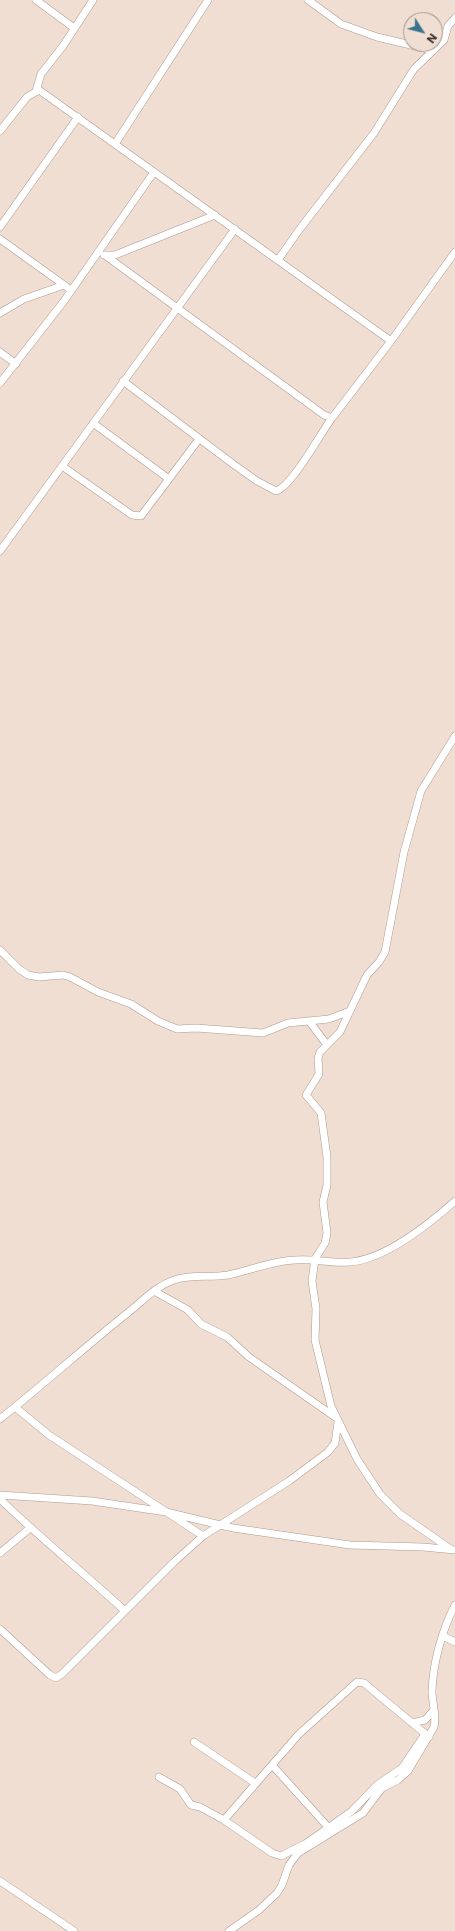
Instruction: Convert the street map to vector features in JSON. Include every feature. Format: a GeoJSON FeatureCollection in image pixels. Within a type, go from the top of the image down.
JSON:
{"type":"FeatureCollection","features":[{"type":"Feature","properties":{"kind":"street"},"geometry":{"type":"LineString","coordinates":[[36,0],[74,28]]}},
{"type":"Feature","properties":{"kind":"street"},"geometry":{"type":"LineString","coordinates":[[0,131],[27,97],[36,91],[41,74],[93,0]]}},
{"type":"Feature","properties":{"kind":"street"},"geometry":{"type":"LineString","coordinates":[[115,144],[208,0]]}},
{"type":"Feature","properties":{"kind":"street"},"geometry":{"type":"LineString","coordinates":[[308,0],[341,24],[377,37],[403,43]]}},
{"type":"Feature","properties":{"kind":"street"},"geometry":{"type":"LineString","coordinates":[[443,41],[448,26],[455,18]]}},
{"type":"Feature","properties":{"kind":"street"},"geometry":{"type":"LineString","coordinates":[[278,260],[299,230],[374,133],[414,69],[430,52]]}},
{"type":"Feature","properties":{"kind":"street"},"geometry":{"type":"LineString","coordinates":[[36,91],[44,93],[391,341]]}},
{"type":"Feature","properties":{"kind":"street"},"geometry":{"type":"LineString","coordinates":[[0,227],[78,117]]}},
{"type":"Feature","properties":{"kind":"street"},"geometry":{"type":"LineString","coordinates":[[0,383],[71,290],[154,172]]}},
{"type":"Feature","properties":{"kind":"street"},"geometry":{"type":"LineString","coordinates":[[106,256],[115,255],[215,215]]}},
{"type":"Feature","properties":{"kind":"street"},"geometry":{"type":"LineString","coordinates":[[0,551],[235,230]]}},
{"type":"Feature","properties":{"kind":"street"},"geometry":{"type":"LineString","coordinates":[[0,239],[71,290]]}},
{"type":"Feature","properties":{"kind":"street"},"geometry":{"type":"LineString","coordinates":[[99,251],[179,308],[276,381],[324,415],[332,418]]}},
{"type":"Feature","properties":{"kind":"street"},"geometry":{"type":"LineString","coordinates":[[123,382],[257,481],[276,491],[283,488],[294,474],[332,418],[391,341],[455,252]]}},
{"type":"Feature","properties":{"kind":"street"},"geometry":{"type":"LineString","coordinates":[[0,312],[24,299],[64,285]]}},
{"type":"Feature","properties":{"kind":"street"},"geometry":{"type":"LineString","coordinates":[[0,352],[16,364]]}},
{"type":"Feature","properties":{"kind":"street"},"geometry":{"type":"LineString","coordinates":[[93,423],[168,479]]}},
{"type":"Feature","properties":{"kind":"street"},"geometry":{"type":"LineString","coordinates":[[62,466],[132,515],[138,517],[141,516],[199,439]]}},
{"type":"Feature","properties":{"kind":"street"},"geometry":{"type":"LineString","coordinates":[[452,1549],[418,1527],[388,1503],[357,1459],[337,1419],[315,1340],[316,1309],[312,1281],[315,1259],[325,1243],[327,1233],[324,1202],[327,1158],[321,1113],[306,1095],[319,1074],[319,1055],[338,1035],[366,976],[379,962],[385,952],[404,852],[421,791],[455,736]]}},
{"type":"Feature","properties":{"kind":"street"},"geometry":{"type":"LineString","coordinates":[[0,950],[19,969],[28,975],[39,977],[63,975],[70,977],[98,992],[131,1004],[151,1017],[173,1028],[263,1033],[288,1023],[334,1018],[350,1011]]}},
{"type":"Feature","properties":{"kind":"street"},"geometry":{"type":"LineString","coordinates":[[309,1021],[327,1045]]}},
{"type":"Feature","properties":{"kind":"street"},"geometry":{"type":"LineString","coordinates":[[0,1419],[164,1284],[185,1277],[216,1276],[260,1265],[294,1260],[315,1259],[333,1262],[352,1262],[368,1259],[386,1252],[435,1218],[455,1201]]}},
{"type":"Feature","properties":{"kind":"street"},"geometry":{"type":"LineString","coordinates":[[154,1291],[188,1310],[201,1324],[227,1337],[249,1357],[337,1419]]}},
{"type":"Feature","properties":{"kind":"street"},"geometry":{"type":"LineString","coordinates":[[15,1407],[49,1435],[203,1536]]}},
{"type":"Feature","properties":{"kind":"street"},"geometry":{"type":"LineString","coordinates":[[0,1629],[34,1662],[56,1678],[62,1674],[174,1562],[203,1536],[289,1481],[328,1452],[335,1443],[337,1419]]}},
{"type":"Feature","properties":{"kind":"street"},"geometry":{"type":"LineString","coordinates":[[0,1495],[92,1501],[166,1512],[220,1525],[356,1545],[452,1549]]}},
{"type":"Feature","properties":{"kind":"street"},"geometry":{"type":"LineString","coordinates":[[0,1499],[30,1528],[60,1552],[124,1611]]}},
{"type":"Feature","properties":{"kind":"street"},"geometry":{"type":"LineString","coordinates":[[0,1553],[30,1528]]}},
{"type":"Feature","properties":{"kind":"street"},"geometry":{"type":"LineString","coordinates":[[230,1931],[259,1910],[277,1893],[282,1885],[293,1858],[298,1853],[363,1813],[382,1788],[398,1780],[408,1771],[436,1722],[432,1691],[434,1674],[443,1636],[455,1605]]}},
{"type":"Feature","properties":{"kind":"street"},"geometry":{"type":"LineString","coordinates":[[443,1636],[455,1642]]}},
{"type":"Feature","properties":{"kind":"street"},"geometry":{"type":"LineString","coordinates":[[224,1820],[299,1734],[357,1682],[364,1683],[427,1736]]}},
{"type":"Feature","properties":{"kind":"street"},"geometry":{"type":"LineString","coordinates":[[412,1723],[425,1720],[434,1710]]}},
{"type":"Feature","properties":{"kind":"street"},"geometry":{"type":"LineString","coordinates":[[158,1777],[180,1789],[191,1805],[200,1807],[224,1820],[272,1852],[281,1856],[305,1844],[352,1811],[377,1785],[398,1772],[427,1736]]}},
{"type":"Feature","properties":{"kind":"street"},"geometry":{"type":"LineString","coordinates":[[194,1742],[255,1784]]}},
{"type":"Feature","properties":{"kind":"street"},"geometry":{"type":"LineString","coordinates":[[272,1765],[328,1827]]}},
{"type":"Feature","properties":{"kind":"street"},"geometry":{"type":"LineString","coordinates":[[0,1881],[74,1931]]}}]}
